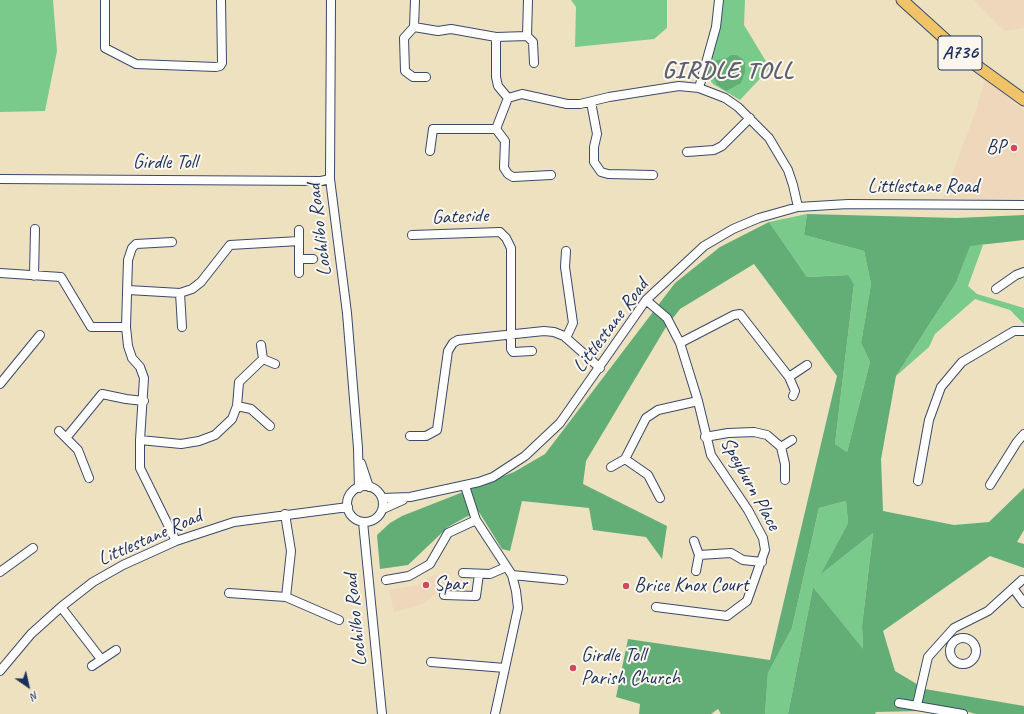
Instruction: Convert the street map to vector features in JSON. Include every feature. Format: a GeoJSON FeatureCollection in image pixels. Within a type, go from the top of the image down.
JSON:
{"type":"FeatureCollection","features":[{"type":"Feature","properties":{"kind":"main road","name":"A736"},"geometry":{"type":"LineString","coordinates":[[902,0],[966,58],[1024,100]]}},
{"type":"Feature","properties":{"kind":"street"},"geometry":{"type":"LineString","coordinates":[[105,0],[105,48],[136,64],[216,67],[220,66],[222,62],[221,0]]}},
{"type":"Feature","properties":{"kind":"street","name":"Lochlibo Road"},"geometry":{"type":"LineString","coordinates":[[330,0],[330,179],[347,313],[358,455]]}},
{"type":"Feature","properties":{"kind":"street"},"geometry":{"type":"LineString","coordinates":[[415,0],[414,27],[404,38],[405,71],[413,77],[426,77]]}},
{"type":"Feature","properties":{"kind":"street"},"geometry":{"type":"LineString","coordinates":[[528,0],[527,36],[533,42],[534,63]]}},
{"type":"Feature","properties":{"kind":"street"},"geometry":{"type":"LineString","coordinates":[[699,88],[716,27],[719,0]]}},
{"type":"Feature","properties":{"kind":"street"},"geometry":{"type":"LineString","coordinates":[[414,27],[438,31],[451,29],[496,37],[527,36]]}},
{"type":"Feature","properties":{"kind":"street"},"geometry":{"type":"LineString","coordinates":[[496,37],[496,77],[498,86],[508,98]]}},
{"type":"Feature","properties":{"kind":"street"},"geometry":{"type":"LineString","coordinates":[[508,98],[522,94],[567,104],[591,102],[608,97],[679,86],[699,88],[724,98],[750,118],[768,138],[781,156],[793,185],[798,207]]}},
{"type":"Feature","properties":{"kind":"street"},"geometry":{"type":"LineString","coordinates":[[496,129],[508,98]]}},
{"type":"Feature","properties":{"kind":"street"},"geometry":{"type":"LineString","coordinates":[[591,102],[597,134],[594,162],[601,172],[608,174],[653,175]]}},
{"type":"Feature","properties":{"kind":"street"},"geometry":{"type":"LineString","coordinates":[[687,152],[714,150],[722,146],[750,118]]}},
{"type":"Feature","properties":{"kind":"street"},"geometry":{"type":"LineString","coordinates":[[430,151],[433,129],[496,129]]}},
{"type":"Feature","properties":{"kind":"street"},"geometry":{"type":"LineString","coordinates":[[496,129],[505,141],[504,168],[508,174],[514,177],[551,175]]}},
{"type":"Feature","properties":{"kind":"street","name":"Girdle Toll"},"geometry":{"type":"LineString","coordinates":[[0,179],[321,181],[330,179]]}},
{"type":"Feature","properties":{"kind":"street","name":"Littlestane Road"},"geometry":{"type":"LineString","coordinates":[[382,498],[410,497],[465,486],[493,477],[525,456],[560,423],[600,368],[646,300],[704,246],[733,229],[760,218],[798,207],[848,204],[1024,204]]}},
{"type":"Feature","properties":{"kind":"street"},"geometry":{"type":"LineString","coordinates":[[34,276],[35,229]]}},
{"type":"Feature","properties":{"kind":"street"},"geometry":{"type":"LineString","coordinates":[[299,230],[299,273]]}},
{"type":"Feature","properties":{"kind":"street","name":"Gateside"},"geometry":{"type":"LineString","coordinates":[[412,235],[500,232],[506,238],[511,248],[511,349],[514,352],[532,351]]}},
{"type":"Feature","properties":{"kind":"street"},"geometry":{"type":"LineString","coordinates":[[128,290],[180,293],[192,290],[201,282],[230,245],[299,241]]}},
{"type":"Feature","properties":{"kind":"street"},"geometry":{"type":"LineString","coordinates":[[172,242],[136,244],[132,248],[128,260],[126,327],[130,352],[144,378],[144,401],[140,440],[140,468],[176,541]]}},
{"type":"Feature","properties":{"kind":"street"},"geometry":{"type":"LineString","coordinates":[[566,251],[565,267],[573,323],[566,338]]}},
{"type":"Feature","properties":{"kind":"street"},"geometry":{"type":"LineString","coordinates":[[299,259],[313,259]]}},
{"type":"Feature","properties":{"kind":"street"},"geometry":{"type":"LineString","coordinates":[[996,289],[1016,275],[1024,272]]}},
{"type":"Feature","properties":{"kind":"street"},"geometry":{"type":"LineString","coordinates":[[0,274],[60,277],[91,327],[126,327]]}},
{"type":"Feature","properties":{"kind":"street"},"geometry":{"type":"LineString","coordinates":[[180,293],[182,327]]}},
{"type":"Feature","properties":{"kind":"street","name":"Speyburn Place"},"geometry":{"type":"LineString","coordinates":[[646,300],[667,318],[680,343],[698,401],[705,436],[711,455],[748,510],[763,538],[765,550],[748,600],[727,616],[656,607]]}},
{"type":"Feature","properties":{"kind":"street"},"geometry":{"type":"LineString","coordinates":[[680,343],[734,315],[740,314],[789,377],[794,391],[794,396]]}},
{"type":"Feature","properties":{"kind":"street"},"geometry":{"type":"LineString","coordinates":[[410,436],[426,436],[437,430],[448,351],[452,343],[458,340],[544,331],[554,332],[566,338],[600,368]]}},
{"type":"Feature","properties":{"kind":"street"},"geometry":{"type":"LineString","coordinates":[[918,481],[929,420],[941,387],[962,362],[1014,331],[1024,331]]}},
{"type":"Feature","properties":{"kind":"street"},"geometry":{"type":"LineString","coordinates":[[0,384],[40,335]]}},
{"type":"Feature","properties":{"kind":"street"},"geometry":{"type":"LineString","coordinates":[[140,440],[181,444],[199,441],[215,434],[226,426],[232,419],[237,406],[239,382],[262,359],[261,345]]}},
{"type":"Feature","properties":{"kind":"street"},"geometry":{"type":"LineString","coordinates":[[262,359],[275,364]]}},
{"type":"Feature","properties":{"kind":"street"},"geometry":{"type":"LineString","coordinates":[[789,377],[807,365]]}},
{"type":"Feature","properties":{"kind":"street"},"geometry":{"type":"LineString","coordinates":[[66,438],[102,394],[144,401]]}},
{"type":"Feature","properties":{"kind":"street"},"geometry":{"type":"LineString","coordinates":[[611,467],[625,460],[646,418],[658,410],[698,401]]}},
{"type":"Feature","properties":{"kind":"street"},"geometry":{"type":"LineString","coordinates":[[237,406],[251,409],[270,426]]}},
{"type":"Feature","properties":{"kind":"street"},"geometry":{"type":"LineString","coordinates":[[59,431],[78,450],[89,478]]}},
{"type":"Feature","properties":{"kind":"street"},"geometry":{"type":"LineString","coordinates":[[705,436],[754,432],[767,435],[781,447],[785,464],[785,480]]}},
{"type":"Feature","properties":{"kind":"street"},"geometry":{"type":"LineString","coordinates":[[990,485],[1017,442],[1024,434]]}},
{"type":"Feature","properties":{"kind":"street"},"geometry":{"type":"LineString","coordinates":[[781,447],[792,440]]}},
{"type":"Feature","properties":{"kind":"street"},"geometry":{"type":"LineString","coordinates":[[358,455],[369,487]]}},
{"type":"Feature","properties":{"kind":"street"},"geometry":{"type":"LineString","coordinates":[[358,455],[359,488]]}},
{"type":"Feature","properties":{"kind":"street"},"geometry":{"type":"LineString","coordinates":[[625,460],[648,475],[660,498]]}},
{"type":"Feature","properties":{"kind":"street"},"geometry":{"type":"LineString","coordinates":[[465,486],[476,520],[512,575],[518,608],[495,714]]}},
{"type":"Feature","properties":{"kind":"street"},"geometry":{"type":"LineString","coordinates":[[369,487],[375,489],[382,498],[383,509],[373,520],[363,522],[352,516],[348,507],[349,498],[359,488],[369,487]]}},
{"type":"Feature","properties":{"kind":"street","name":"Littlestane Road"},"geometry":{"type":"LineString","coordinates":[[383,509],[410,497]]}},
{"type":"Feature","properties":{"kind":"street","name":"Littlestane Road"},"geometry":{"type":"LineString","coordinates":[[0,670],[31,634],[61,607],[93,582],[117,568],[176,541],[234,522],[285,514],[348,507]]}},
{"type":"Feature","properties":{"kind":"street"},"geometry":{"type":"LineString","coordinates":[[285,514],[291,551],[286,598]]}},
{"type":"Feature","properties":{"kind":"street"},"geometry":{"type":"LineString","coordinates":[[386,580],[409,576],[430,564],[448,533],[476,520]]}},
{"type":"Feature","properties":{"kind":"street","name":"Lochilbo Road"},"geometry":{"type":"LineString","coordinates":[[363,522],[382,714]]}},
{"type":"Feature","properties":{"kind":"street"},"geometry":{"type":"LineString","coordinates":[[694,541],[699,555],[696,571]]}},
{"type":"Feature","properties":{"kind":"street"},"geometry":{"type":"LineString","coordinates":[[0,572],[33,548]]}},
{"type":"Feature","properties":{"kind":"street"},"geometry":{"type":"LineString","coordinates":[[699,555],[732,554],[743,560],[762,562]]}},
{"type":"Feature","properties":{"kind":"street"},"geometry":{"type":"LineString","coordinates":[[463,573],[490,574],[506,567]]}},
{"type":"Feature","properties":{"kind":"street"},"geometry":{"type":"LineString","coordinates":[[444,595],[476,596],[479,574]]}},
{"type":"Feature","properties":{"kind":"street"},"geometry":{"type":"LineString","coordinates":[[512,575],[563,580]]}},
{"type":"Feature","properties":{"kind":"street"},"geometry":{"type":"LineString","coordinates":[[917,705],[928,657],[954,628],[988,610],[1022,580]]}},
{"type":"Feature","properties":{"kind":"street"},"geometry":{"type":"LineString","coordinates":[[1013,588],[1024,603]]}},
{"type":"Feature","properties":{"kind":"street"},"geometry":{"type":"LineString","coordinates":[[229,594],[286,598],[340,620]]}},
{"type":"Feature","properties":{"kind":"street"},"geometry":{"type":"LineString","coordinates":[[61,607],[101,659]]}},
{"type":"Feature","properties":{"kind":"street"},"geometry":{"type":"LineString","coordinates":[[954,628],[959,638]]}},
{"type":"Feature","properties":{"kind":"street"},"geometry":{"type":"LineString","coordinates":[[92,666],[116,650]]}},
{"type":"Feature","properties":{"kind":"street"},"geometry":{"type":"LineString","coordinates":[[0,656],[7,663]]}},
{"type":"Feature","properties":{"kind":"street"},"geometry":{"type":"LineString","coordinates":[[431,662],[505,668]]}},
{"type":"Feature","properties":{"kind":"street"},"geometry":{"type":"LineString","coordinates":[[899,703],[963,714]]}},
{"type":"Feature","properties":{"kind":"shaded area"},"geometry":{"type":"Polygon","coordinates":[[[974,0],[1024,0],[1024,28],[1004,31],[974,0]]]}},
{"type":"Feature","properties":{"kind":"shaded area"},"geometry":{"type":"Polygon","coordinates":[[[985,78],[1024,111],[1024,201],[943,198],[977,108],[985,78]]]}},
{"type":"Feature","properties":{"kind":"shaded area"},"geometry":{"type":"Polygon","coordinates":[[[436,574],[447,585],[423,604],[394,612],[389,590],[417,585],[436,574]]]}},
{"type":"Feature","properties":{"kind":"green space"},"geometry":{"type":"Polygon","coordinates":[[[0,0],[53,0],[57,51],[45,111],[0,112],[0,0]]]}},
{"type":"Feature","properties":{"kind":"green space"},"geometry":{"type":"Polygon","coordinates":[[[571,0],[667,0],[667,28],[654,39],[575,47],[576,7],[571,0]]]}},
{"type":"Feature","properties":{"kind":"green space"},"geometry":{"type":"Polygon","coordinates":[[[720,0],[745,0],[744,25],[770,68],[740,100],[713,84],[707,76],[720,0]]]}},
{"type":"Feature","properties":{"kind":"green space"},"geometry":{"type":"Polygon","coordinates":[[[731,55],[736,55],[743,59],[745,63],[745,72],[741,83],[726,91],[716,84],[708,71],[713,61],[727,58],[731,55]]]}},
{"type":"Feature","properties":{"kind":"green space"},"geometry":{"type":"Polygon","coordinates":[[[807,214],[804,235],[864,251],[871,284],[861,343],[870,362],[847,452],[835,444],[854,284],[847,275],[807,277],[769,222],[807,214]]]}},
{"type":"Feature","properties":{"kind":"green space"},"geometry":{"type":"Polygon","coordinates":[[[807,214],[957,218],[1024,215],[1024,240],[970,246],[956,283],[896,376],[881,459],[883,511],[954,525],[989,522],[1024,488],[1024,530],[1017,542],[1024,544],[1024,568],[990,556],[883,631],[895,671],[925,689],[1024,706],[1024,714],[976,714],[962,710],[876,712],[875,714],[788,714],[813,587],[863,649],[862,626],[873,533],[821,574],[848,523],[846,501],[819,508],[792,628],[768,673],[765,714],[721,714],[718,709],[711,714],[639,714],[640,704],[616,697],[628,639],[770,660],[837,376],[754,264],[680,309],[666,327],[586,461],[583,484],[667,526],[662,559],[646,537],[593,530],[589,508],[522,501],[510,551],[502,549],[479,512],[448,527],[408,565],[380,569],[377,535],[390,523],[402,516],[514,472],[545,454],[675,283],[720,247],[769,222],[807,277],[848,275],[854,284],[835,444],[847,452],[870,362],[861,343],[871,284],[864,251],[804,235],[807,214]]]}},
{"type":"Feature","properties":{"kind":"green space"},"geometry":{"type":"Polygon","coordinates":[[[970,245],[983,245],[968,286],[977,294],[1024,308],[1024,324],[1010,310],[975,299],[935,334],[929,347],[896,376],[956,283],[970,245]]]}},
{"type":"Feature","properties":{"kind":"green space"},"geometry":{"type":"Polygon","coordinates":[[[846,501],[848,523],[822,573],[873,533],[862,626],[863,650],[813,587],[788,714],[765,714],[768,673],[792,628],[819,508],[846,501]]]}},
{"type":"Feature","properties":{"kind":"place","name":"BP"},"geometry":{"type":"Point","coordinates":[1014,148]}},
{"type":"Feature","properties":{"kind":"place","name":"Spar"},"geometry":{"type":"Point","coordinates":[426,585]}},
{"type":"Feature","properties":{"kind":"place","name":"Brice Knox Court"},"geometry":{"type":"Point","coordinates":[626,586]}},
{"type":"Feature","properties":{"kind":"place","name":"Girdle Toll Parish Church"},"geometry":{"type":"Point","coordinates":[573,668]}},
{"type":"Feature","properties":{"kind":"district","name":"GIRDLE TOLL"},"geometry":{"type":"Point","coordinates":[728,72]}}]}
